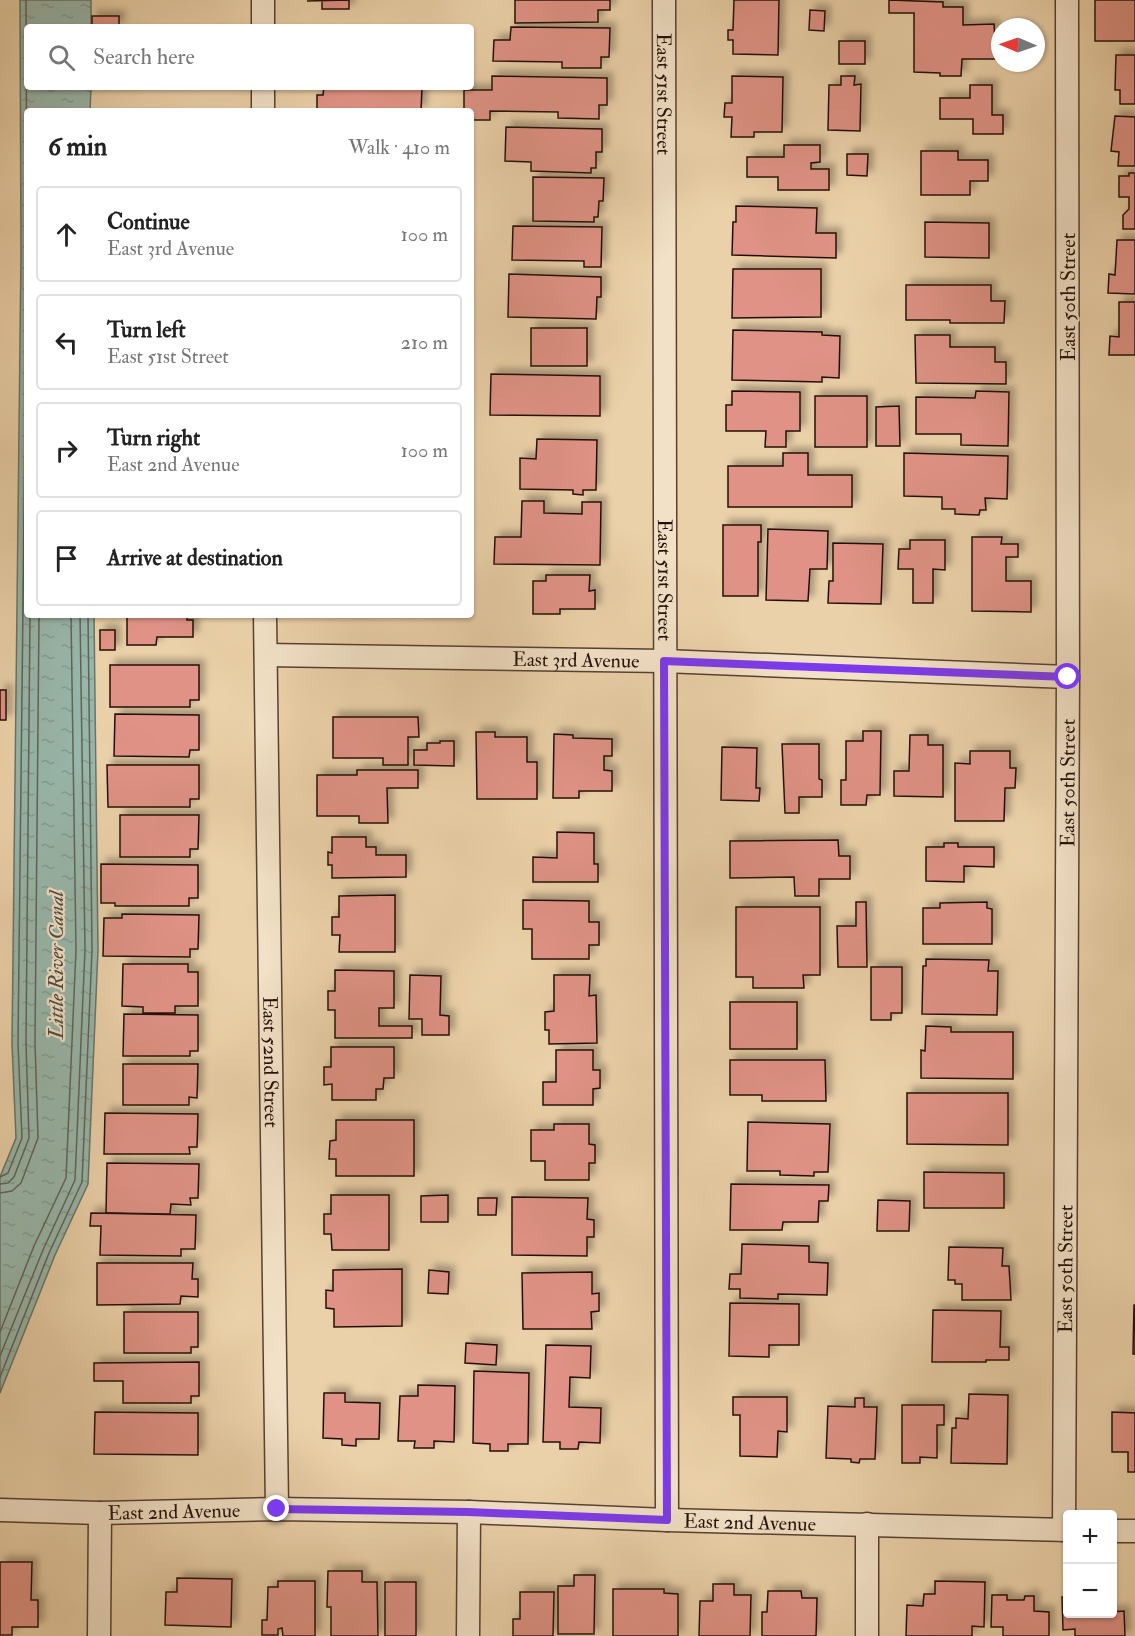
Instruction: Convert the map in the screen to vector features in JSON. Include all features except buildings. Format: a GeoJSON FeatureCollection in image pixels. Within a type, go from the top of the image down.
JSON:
{"type":"FeatureCollection","features":[{"type":"Feature","properties":{"kind":"street"},"geometry":{"type":"LineString","coordinates":[[263,0],[263,24]]}},
{"type":"Feature","properties":{"kind":"street","name":"East 51st Street"},"geometry":{"type":"LineString","coordinates":[[664,0],[667,1520]]}},
{"type":"Feature","properties":{"kind":"street","name":"East 50th Street"},"geometry":{"type":"LineString","coordinates":[[1066,1510],[1067,0]]}},
{"type":"Feature","properties":{"kind":"street"},"geometry":{"type":"LineString","coordinates":[[263,90],[263,108]]}},
{"type":"Feature","properties":{"kind":"street","name":"East 52nd Street"},"geometry":{"type":"LineString","coordinates":[[265,618],[277,1509]]}},
{"type":"Feature","properties":{"kind":"street","name":"East 3rd Avenue"},"geometry":{"type":"LineString","coordinates":[[266,655],[664,661],[1068,677]]}},
{"type":"Feature","properties":{"kind":"street","name":"East 2nd Avenue"},"geometry":{"type":"LineString","coordinates":[[0,1510],[100,1513],[277,1509],[468,1512],[667,1520],[1063,1530]]}},
{"type":"Feature","properties":{"kind":"street"},"geometry":{"type":"LineString","coordinates":[[468,1512],[468,1636]]}},
{"type":"Feature","properties":{"kind":"street"},"geometry":{"type":"LineString","coordinates":[[99,1636],[100,1513]]}},
{"type":"Feature","properties":{"kind":"street"},"geometry":{"type":"LineString","coordinates":[[867,1524],[867,1636]]}},
{"type":"Feature","properties":{"kind":"street"},"geometry":{"type":"LineString","coordinates":[[1117,1531],[1135,1531]]}},
{"type":"Feature","properties":{"kind":"water","name":"Little River Canal"},"geometry":{"type":"Polygon","coordinates":[[[20,0],[91,0],[91,24],[24,24],[24,90],[91,90],[90,108],[24,108],[24,618],[94,618],[98,950],[88,1184],[55,1255],[0,1393],[0,1177],[16,1138],[12,1044],[21,255],[20,0]]]}},
{"type":"Feature","properties":{"kind":"route"},"geometry":{"type":"LineString","coordinates":[[277,1509],[468,1512],[667,1520],[664,661],[1068,677]]}}]}
